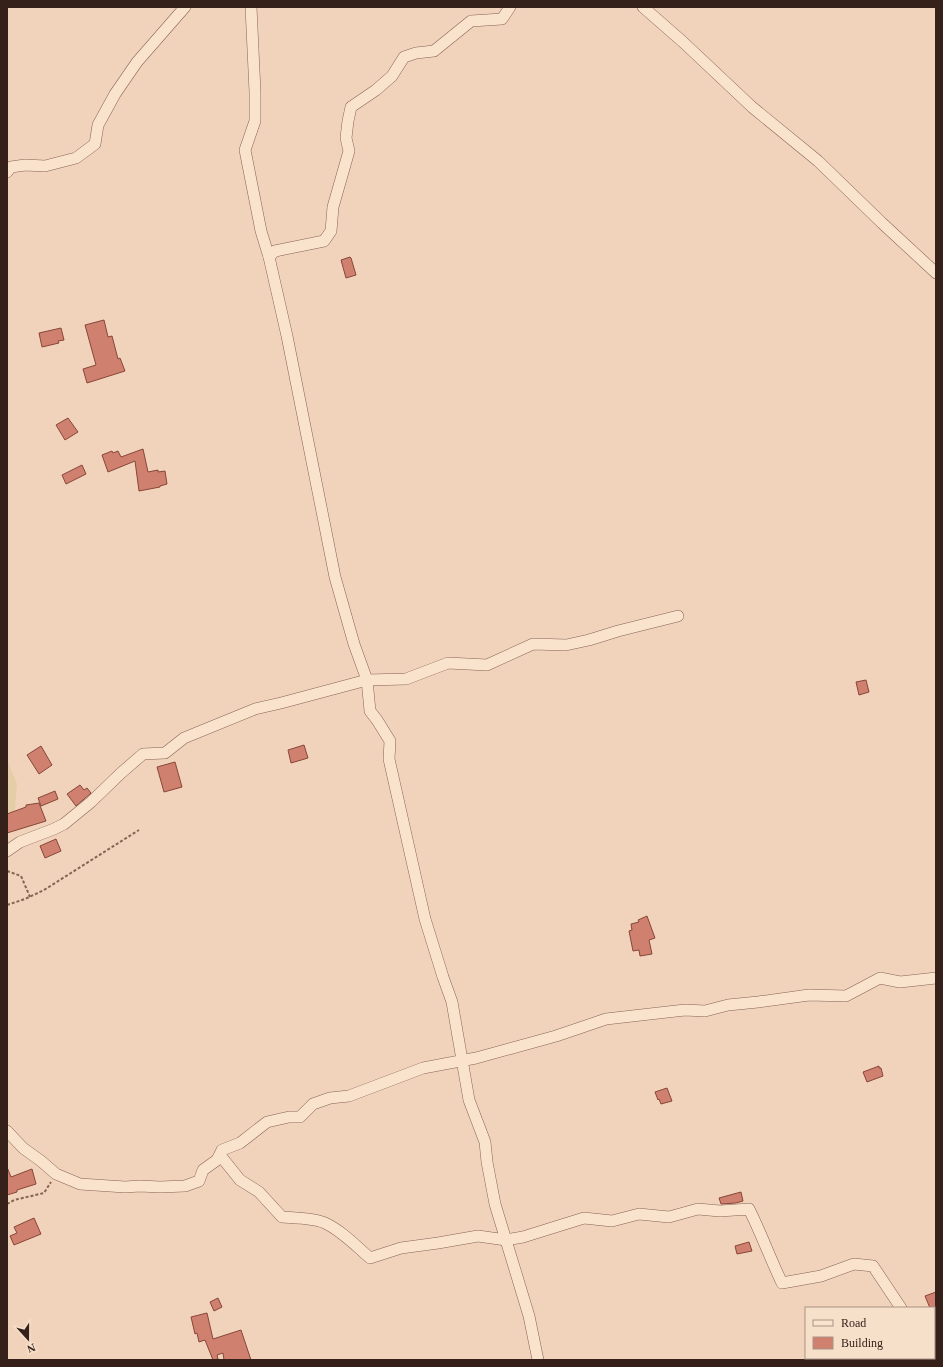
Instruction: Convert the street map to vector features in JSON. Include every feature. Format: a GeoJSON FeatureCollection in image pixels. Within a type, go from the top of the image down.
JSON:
{"type":"FeatureCollection","features":[{"type":"Feature","properties":{"kind":"street"},"geometry":{"type":"LineString","coordinates":[[7,172],[11,167],[25,164],[45,166],[76,158],[96,144],[98,125],[115,94],[137,62],[185,7]]}},
{"type":"Feature","properties":{"kind":"street"},"geometry":{"type":"LineString","coordinates":[[251,7],[255,121],[245,150],[261,231],[269,257],[287,336],[335,577],[354,644],[368,680],[370,712],[377,720],[390,741],[389,759],[425,919],[452,1002],[470,1100],[485,1142],[494,1204],[529,1316],[538,1360]]}},
{"type":"Feature","properties":{"kind":"street"},"geometry":{"type":"LineString","coordinates":[[269,257],[275,251],[324,241],[331,231],[333,206],[349,151],[346,138],[351,107],[376,90],[392,76],[404,57],[416,53],[434,51],[471,21],[502,19],[510,7]]}},
{"type":"Feature","properties":{"kind":"street"},"geometry":{"type":"LineString","coordinates":[[642,7],[683,42],[752,107],[818,161],[936,273]]}},
{"type":"Feature","properties":{"kind":"street"},"geometry":{"type":"LineString","coordinates":[[7,851],[20,842],[54,830],[64,824],[91,802],[143,754],[165,753],[184,738],[255,709],[368,680],[406,679],[448,663],[487,665],[533,644],[566,645],[678,616]]}},
{"type":"Feature","properties":{"kind":"street"},"geometry":{"type":"LineString","coordinates":[[7,1131],[23,1148],[56,1174],[80,1184],[125,1187],[185,1186],[200,1181],[203,1170],[217,1160],[222,1150],[240,1143],[267,1122],[289,1117],[300,1117],[313,1104],[330,1098],[349,1096],[423,1068],[462,1061],[556,1036],[606,1020],[685,1010],[705,1011],[728,1005],[809,995],[846,996],[880,978],[900,982],[936,978]]}},
{"type":"Feature","properties":{"kind":"street"},"geometry":{"type":"LineString","coordinates":[[220,1156],[240,1180],[259,1192],[282,1217],[325,1223],[344,1236],[370,1258],[400,1248],[438,1244],[478,1236],[506,1240],[523,1237],[584,1218],[612,1221],[639,1214],[669,1217],[698,1209],[720,1211],[749,1210],[782,1282],[821,1276],[854,1264],[873,1266],[900,1307]]}},
{"type":"Feature","properties":{"kind":"path"},"geometry":{"type":"LineString","coordinates":[[7,905],[30,897],[44,890],[139,830]]}},
{"type":"Feature","properties":{"kind":"path"},"geometry":{"type":"LineString","coordinates":[[7,871],[21,876],[30,897]]}},
{"type":"Feature","properties":{"kind":"path"},"geometry":{"type":"LineString","coordinates":[[7,1204],[14,1200],[44,1193],[56,1174]]}},
{"type":"Feature","properties":{"kind":"shaded area"},"geometry":{"type":"Polygon","coordinates":[[[7,760],[17,784],[14,823],[7,831],[7,760]]]}},
{"type":"Feature","properties":{"kind":"building"},"geometry":{"type":"Polygon","coordinates":[[[350,257],[356,275],[346,278],[341,260],[350,257]]]}},
{"type":"Feature","properties":{"kind":"building"},"geometry":{"type":"Polygon","coordinates":[[[104,320],[108,337],[112,336],[118,359],[120,358],[125,371],[87,383],[83,369],[96,365],[85,325],[104,320]]]}},
{"type":"Feature","properties":{"kind":"building"},"geometry":{"type":"Polygon","coordinates":[[[61,328],[64,340],[58,341],[59,343],[42,347],[39,333],[61,328]]]}},
{"type":"Feature","properties":{"kind":"building"},"geometry":{"type":"Polygon","coordinates":[[[68,418],[78,432],[65,440],[56,425],[68,418]]]}},
{"type":"Feature","properties":{"kind":"building"},"geometry":{"type":"Polygon","coordinates":[[[143,449],[148,472],[158,470],[158,472],[165,471],[167,484],[160,487],[139,491],[135,461],[108,472],[102,455],[112,451],[113,453],[118,451],[121,457],[143,449]]]}},
{"type":"Feature","properties":{"kind":"building"},"geometry":{"type":"Polygon","coordinates":[[[82,465],[86,474],[66,484],[62,475],[82,465]]]}},
{"type":"Feature","properties":{"kind":"building"},"geometry":{"type":"Polygon","coordinates":[[[866,680],[869,692],[859,695],[856,682],[866,680]]]}},
{"type":"Feature","properties":{"kind":"building"},"geometry":{"type":"Polygon","coordinates":[[[304,745],[308,758],[291,763],[288,750],[304,745]]]}},
{"type":"Feature","properties":{"kind":"building"},"geometry":{"type":"Polygon","coordinates":[[[41,746],[52,765],[39,774],[27,755],[41,746]]]}},
{"type":"Feature","properties":{"kind":"building"},"geometry":{"type":"Polygon","coordinates":[[[175,762],[182,787],[164,792],[157,767],[175,762]]]}},
{"type":"Feature","properties":{"kind":"building"},"geometry":{"type":"Polygon","coordinates":[[[80,785],[84,790],[87,788],[91,793],[76,806],[67,794],[80,785]]]}},
{"type":"Feature","properties":{"kind":"building"},"geometry":{"type":"Polygon","coordinates":[[[55,791],[58,799],[41,806],[38,798],[55,791]]]}},
{"type":"Feature","properties":{"kind":"building"},"geometry":{"type":"Polygon","coordinates":[[[39,803],[46,821],[7,833],[7,814],[26,807],[26,805],[39,803]]]}},
{"type":"Feature","properties":{"kind":"building"},"geometry":{"type":"Polygon","coordinates":[[[56,839],[61,851],[45,858],[40,846],[56,839]]]}},
{"type":"Feature","properties":{"kind":"building"},"geometry":{"type":"Polygon","coordinates":[[[647,916],[655,938],[649,940],[652,954],[640,956],[639,950],[633,951],[629,931],[632,930],[631,924],[639,922],[638,920],[647,916]]]}},
{"type":"Feature","properties":{"kind":"building"},"geometry":{"type":"Polygon","coordinates":[[[879,1066],[883,1076],[867,1082],[863,1072],[879,1066]]]}},
{"type":"Feature","properties":{"kind":"building"},"geometry":{"type":"Polygon","coordinates":[[[667,1088],[672,1101],[661,1104],[655,1092],[667,1088]]]}},
{"type":"Feature","properties":{"kind":"building"},"geometry":{"type":"Polygon","coordinates":[[[7,1167],[11,1177],[32,1169],[36,1184],[7,1195],[7,1167]]]}},
{"type":"Feature","properties":{"kind":"building"},"geometry":{"type":"Polygon","coordinates":[[[741,1192],[743,1201],[721,1204],[719,1198],[741,1192]]]}},
{"type":"Feature","properties":{"kind":"building"},"geometry":{"type":"Polygon","coordinates":[[[34,1218],[41,1234],[14,1245],[10,1236],[17,1233],[14,1227],[34,1218]]]}},
{"type":"Feature","properties":{"kind":"building"},"geometry":{"type":"Polygon","coordinates":[[[749,1242],[752,1251],[737,1254],[735,1246],[749,1242]]]}},
{"type":"Feature","properties":{"kind":"building"},"geometry":{"type":"Polygon","coordinates":[[[936,1292],[936,1322],[935,1307],[930,1307],[925,1296],[936,1292]]]}},
{"type":"Feature","properties":{"kind":"building"},"geometry":{"type":"Polygon","coordinates":[[[218,1298],[222,1307],[214,1311],[210,1302],[218,1298]]]}},
{"type":"Feature","properties":{"kind":"building"},"geometry":{"type":"Polygon","coordinates":[[[207,1313],[213,1339],[241,1330],[251,1360],[224,1360],[223,1353],[217,1355],[218,1359],[213,1360],[205,1340],[199,1342],[197,1333],[195,1334],[191,1317],[207,1313]]]}}]}
